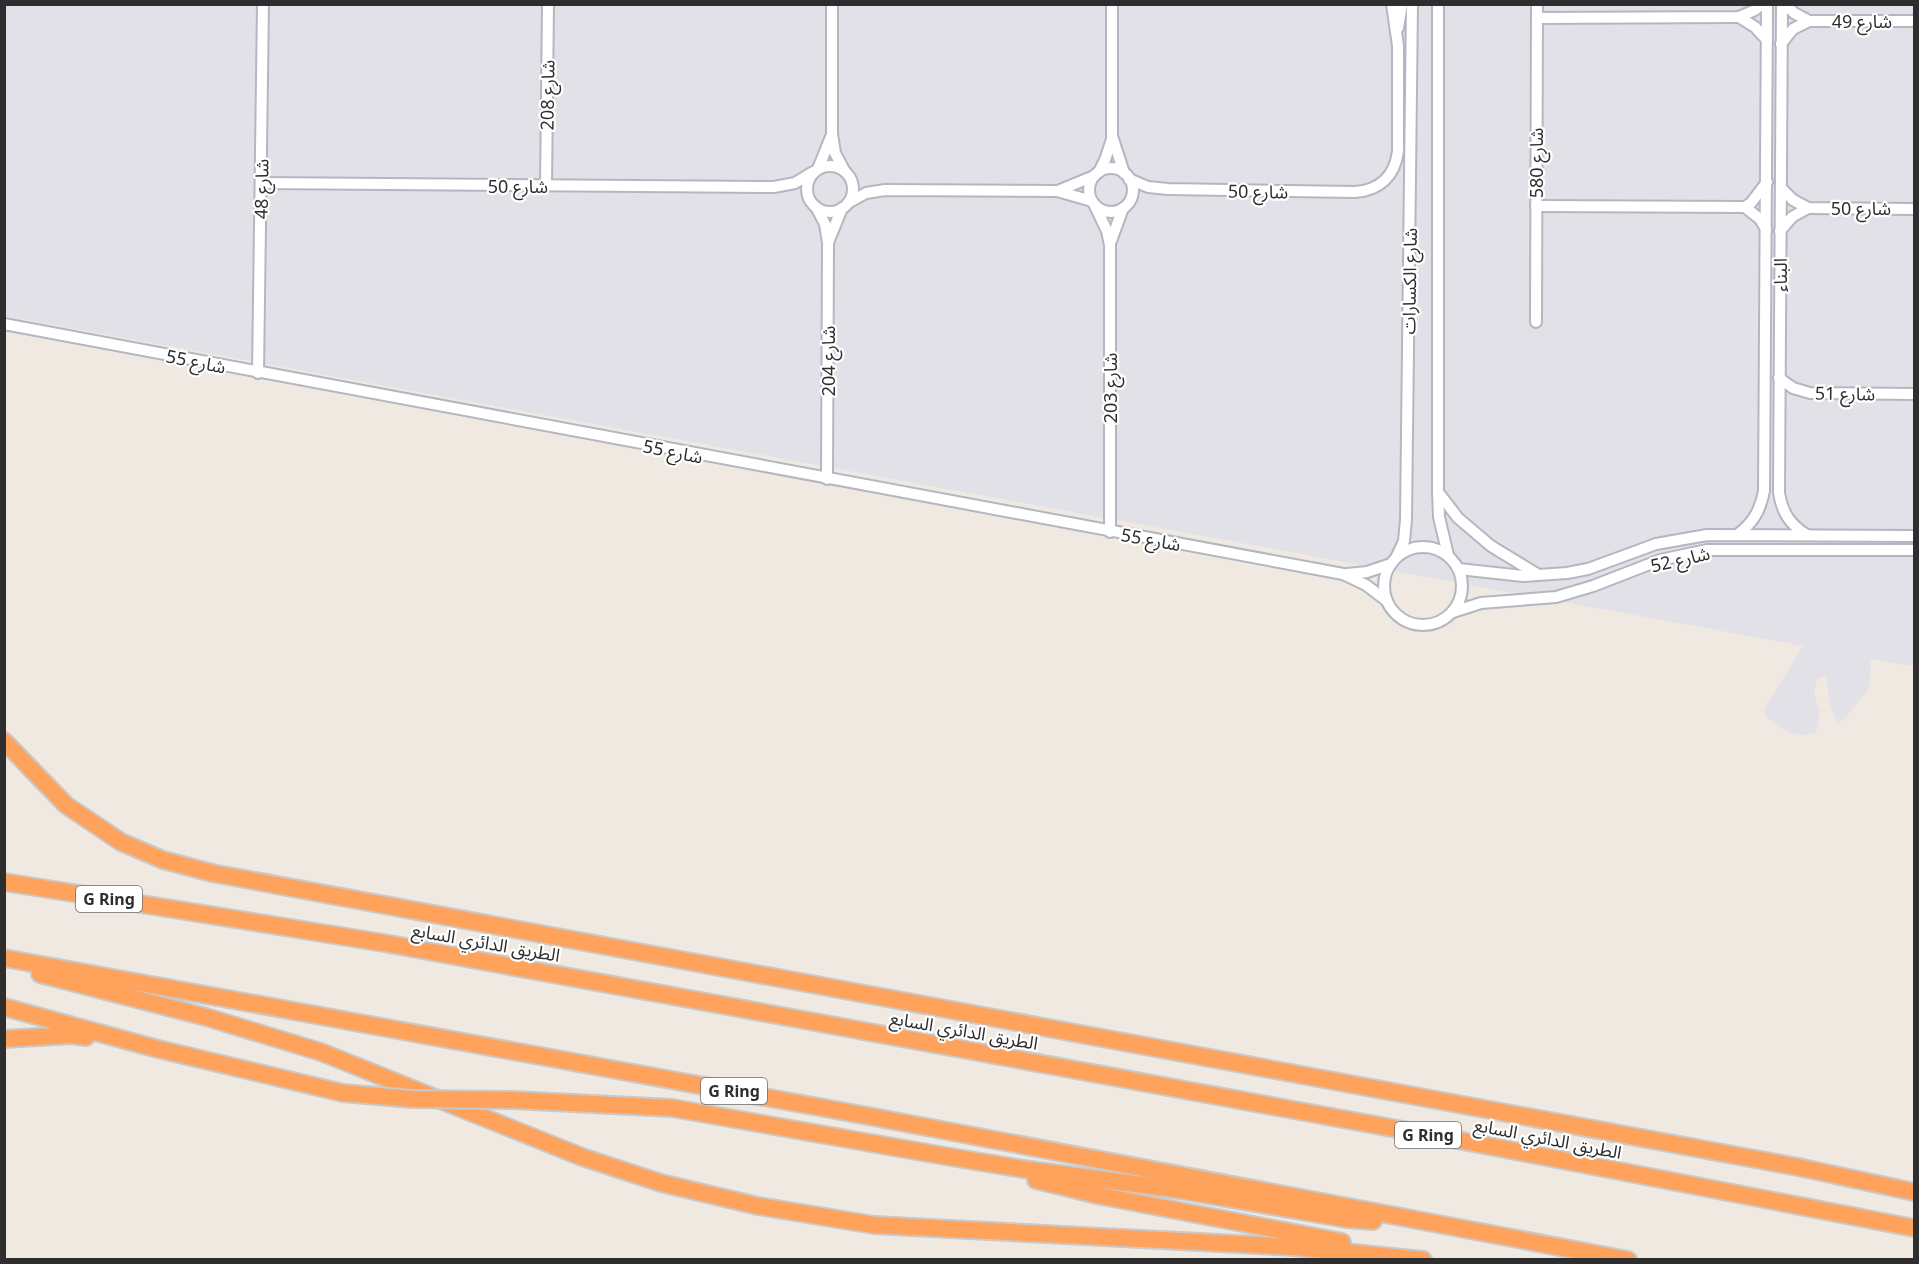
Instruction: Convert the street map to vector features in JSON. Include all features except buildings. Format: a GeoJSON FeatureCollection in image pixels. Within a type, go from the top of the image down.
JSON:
{"type":"FeatureCollection","features":[{"type":"Feature","properties":{"kind":"highway"},"geometry":{"type":"LineString","coordinates":[[4,741],[66,805],[121,842],[163,860],[212,873],[1798,1167],[1914,1192]]}},
{"type":"Feature","properties":{"kind":"highway","name":"الطريق الدائري السابع"},"geometry":{"type":"LineString","coordinates":[[4,882],[384,943],[1479,1144],[1914,1228]]}},
{"type":"Feature","properties":{"kind":"highway","name":"G Ring"},"geometry":{"type":"LineString","coordinates":[[4,958],[868,1116],[1628,1260]]}},
{"type":"Feature","properties":{"kind":"highway"},"geometry":{"type":"LineString","coordinates":[[4,964],[207,1017],[321,1052],[582,1157],[661,1183],[758,1206],[874,1225],[1294,1247],[1423,1260]]}},
{"type":"Feature","properties":{"kind":"highway"},"geometry":{"type":"LineString","coordinates":[[4,1007],[158,1049],[343,1093],[412,1099],[513,1100],[672,1108],[1023,1169],[1180,1190],[1347,1219],[1464,1229]]}},
{"type":"Feature","properties":{"kind":"highway"},"geometry":{"type":"LineString","coordinates":[[4,1039],[71,1035],[158,1049]]}},
{"type":"Feature","properties":{"kind":"highway"},"geometry":{"type":"LineString","coordinates":[[939,1155],[1097,1195],[1428,1260]]}},
{"type":"Feature","properties":{"kind":"highway"},"geometry":{"type":"LineString","coordinates":[[1798,1167],[1914,1180]]}},
{"type":"Feature","properties":{"kind":"highway"},"geometry":{"type":"LineString","coordinates":[[1722,1191],[1914,1219]]}},
{"type":"Feature","properties":{"kind":"street","name":"شارع 48"},"geometry":{"type":"LineString","coordinates":[[258,373],[263,4]]}},
{"type":"Feature","properties":{"kind":"street","name":"شارع 208"},"geometry":{"type":"LineString","coordinates":[[546,186],[548,4]]}},
{"type":"Feature","properties":{"kind":"street"},"geometry":{"type":"LineString","coordinates":[[832,4],[832,134],[835,153],[847,173],[853,190],[845,206]]}},
{"type":"Feature","properties":{"kind":"street"},"geometry":{"type":"LineString","coordinates":[[1094,204],[1089,189],[1107,154],[1112,136],[1112,4]]}},
{"type":"Feature","properties":{"kind":"street"},"geometry":{"type":"LineString","coordinates":[[1392,4],[1396,35]]}},
{"type":"Feature","properties":{"kind":"street"},"geometry":{"type":"LineString","coordinates":[[1396,35],[1402,4]]}},
{"type":"Feature","properties":{"kind":"street","name":"شارع الكسارات"},"geometry":{"type":"LineString","coordinates":[[1387,601],[1384,582],[1404,541],[1406,520],[1412,4]]}},
{"type":"Feature","properties":{"kind":"street","name":"شارع الكسارات"},"geometry":{"type":"LineString","coordinates":[[1438,4],[1438,492],[1439,518],[1448,555],[1459,569]]}},
{"type":"Feature","properties":{"kind":"street","name":"شارع 580"},"geometry":{"type":"LineString","coordinates":[[1536,322],[1537,4]]}},
{"type":"Feature","properties":{"kind":"street"},"geometry":{"type":"LineString","coordinates":[[1537,18],[1739,17],[1762,4]]}},
{"type":"Feature","properties":{"kind":"street","name":"البناء"},"geometry":{"type":"LineString","coordinates":[[1737,535],[1748,527],[1756,516],[1762,504],[1764,491],[1767,4]]}},
{"type":"Feature","properties":{"kind":"street","name":"البناء"},"geometry":{"type":"LineString","coordinates":[[1783,4],[1779,493],[1780,503],[1790,522],[1807,535]]}},
{"type":"Feature","properties":{"kind":"street","name":"شارع 49"},"geometry":{"type":"LineString","coordinates":[[1783,4],[1809,21]]}},
{"type":"Feature","properties":{"kind":"street"},"geometry":{"type":"LineString","coordinates":[[1739,17],[1755,27],[1767,40]]}},
{"type":"Feature","properties":{"kind":"street","name":"شارع 49"},"geometry":{"type":"LineString","coordinates":[[1781,44],[1793,29],[1809,21],[1914,21]]}},
{"type":"Feature","properties":{"kind":"street","name":"شارع 50"},"geometry":{"type":"LineString","coordinates":[[1127,176],[1148,187],[1168,189],[1366,191],[1385,181],[1392,173],[1398,152],[1398,46],[1396,35]]}},
{"type":"Feature","properties":{"kind":"street"},"geometry":{"type":"LineString","coordinates":[[832,134],[807,186],[813,204],[829,212],[845,206],[866,193],[885,190],[1057,191],[1112,212],[1123,208],[1132,195],[1112,136]]}},
{"type":"Feature","properties":{"kind":"street"},"geometry":{"type":"LineString","coordinates":[[815,170],[826,165],[836,166],[867,185],[885,190]]}},
{"type":"Feature","properties":{"kind":"street"},"geometry":{"type":"LineString","coordinates":[[1057,191],[1112,169],[1127,176]]}},
{"type":"Feature","properties":{"kind":"street","name":"شارع 50"},"geometry":{"type":"LineString","coordinates":[[261,183],[774,187],[795,183],[815,170]]}},
{"type":"Feature","properties":{"kind":"street"},"geometry":{"type":"LineString","coordinates":[[1745,207],[1758,196],[1767,182]]}},
{"type":"Feature","properties":{"kind":"street","name":"شارع 50"},"geometry":{"type":"LineString","coordinates":[[774,187],[793,192],[813,204]]}},
{"type":"Feature","properties":{"kind":"street","name":"شارع 50"},"geometry":{"type":"LineString","coordinates":[[1780,188],[1793,200],[1808,208],[1914,209]]}},
{"type":"Feature","properties":{"kind":"street","name":"شارع 204"},"geometry":{"type":"LineString","coordinates":[[813,204],[825,224],[828,243],[827,479]]}},
{"type":"Feature","properties":{"kind":"street","name":"شارع 203"},"geometry":{"type":"LineString","coordinates":[[1094,204],[1110,244],[1110,532]]}},
{"type":"Feature","properties":{"kind":"street","name":"شارع 204"},"geometry":{"type":"LineString","coordinates":[[828,243],[845,206]]}},
{"type":"Feature","properties":{"kind":"street"},"geometry":{"type":"LineString","coordinates":[[1536,206],[1745,207],[1760,219],[1767,230]]}},
{"type":"Feature","properties":{"kind":"street","name":"شارع 203"},"geometry":{"type":"LineString","coordinates":[[1110,244],[1123,208]]}},
{"type":"Feature","properties":{"kind":"street","name":"شارع 50"},"geometry":{"type":"LineString","coordinates":[[1780,231],[1792,217],[1808,208]]}},
{"type":"Feature","properties":{"kind":"street","name":"شارع 55"},"geometry":{"type":"LineString","coordinates":[[4,324],[1343,574],[1367,572],[1394,560]]}},
{"type":"Feature","properties":{"kind":"street","name":"شارع 51"},"geometry":{"type":"LineString","coordinates":[[1779,378],[1793,388],[1810,393],[1914,394]]}},
{"type":"Feature","properties":{"kind":"street"},"geometry":{"type":"LineString","coordinates":[[1438,492],[1458,518],[1491,546],[1538,574]]}},
{"type":"Feature","properties":{"kind":"street","name":"شارع 52"},"geometry":{"type":"LineString","coordinates":[[1459,569],[1523,576],[1588,570],[1656,544],[1707,535],[1914,536]]}},
{"type":"Feature","properties":{"kind":"street"},"geometry":{"type":"LineString","coordinates":[[1394,560],[1407,550],[1417,547],[1428,547],[1448,555]]}},
{"type":"Feature","properties":{"kind":"street","name":"شارع 52"},"geometry":{"type":"LineString","coordinates":[[1453,612],[1481,603],[1556,597],[1593,586],[1660,560],[1707,550],[1914,550]]}},
{"type":"Feature","properties":{"kind":"street"},"geometry":{"type":"LineString","coordinates":[[1387,601],[1396,614],[1409,623],[1425,626],[1440,622],[1453,612],[1461,596],[1462,578],[1459,569]]}},
{"type":"Feature","properties":{"kind":"street","name":"شارع 55"},"geometry":{"type":"LineString","coordinates":[[1343,574],[1366,585],[1387,601]]}},
{"type":"Feature","properties":{"kind":"shaded area"},"geometry":{"type":"Polygon","coordinates":[[[4,5],[1914,5],[1914,666],[1871,659],[1869,688],[1847,716],[1837,723],[1830,704],[1826,675],[1817,679],[1814,693],[1820,713],[1816,732],[1804,735],[1791,733],[1777,726],[1764,714],[1766,706],[1803,646],[5,316],[4,5]]]}}]}
